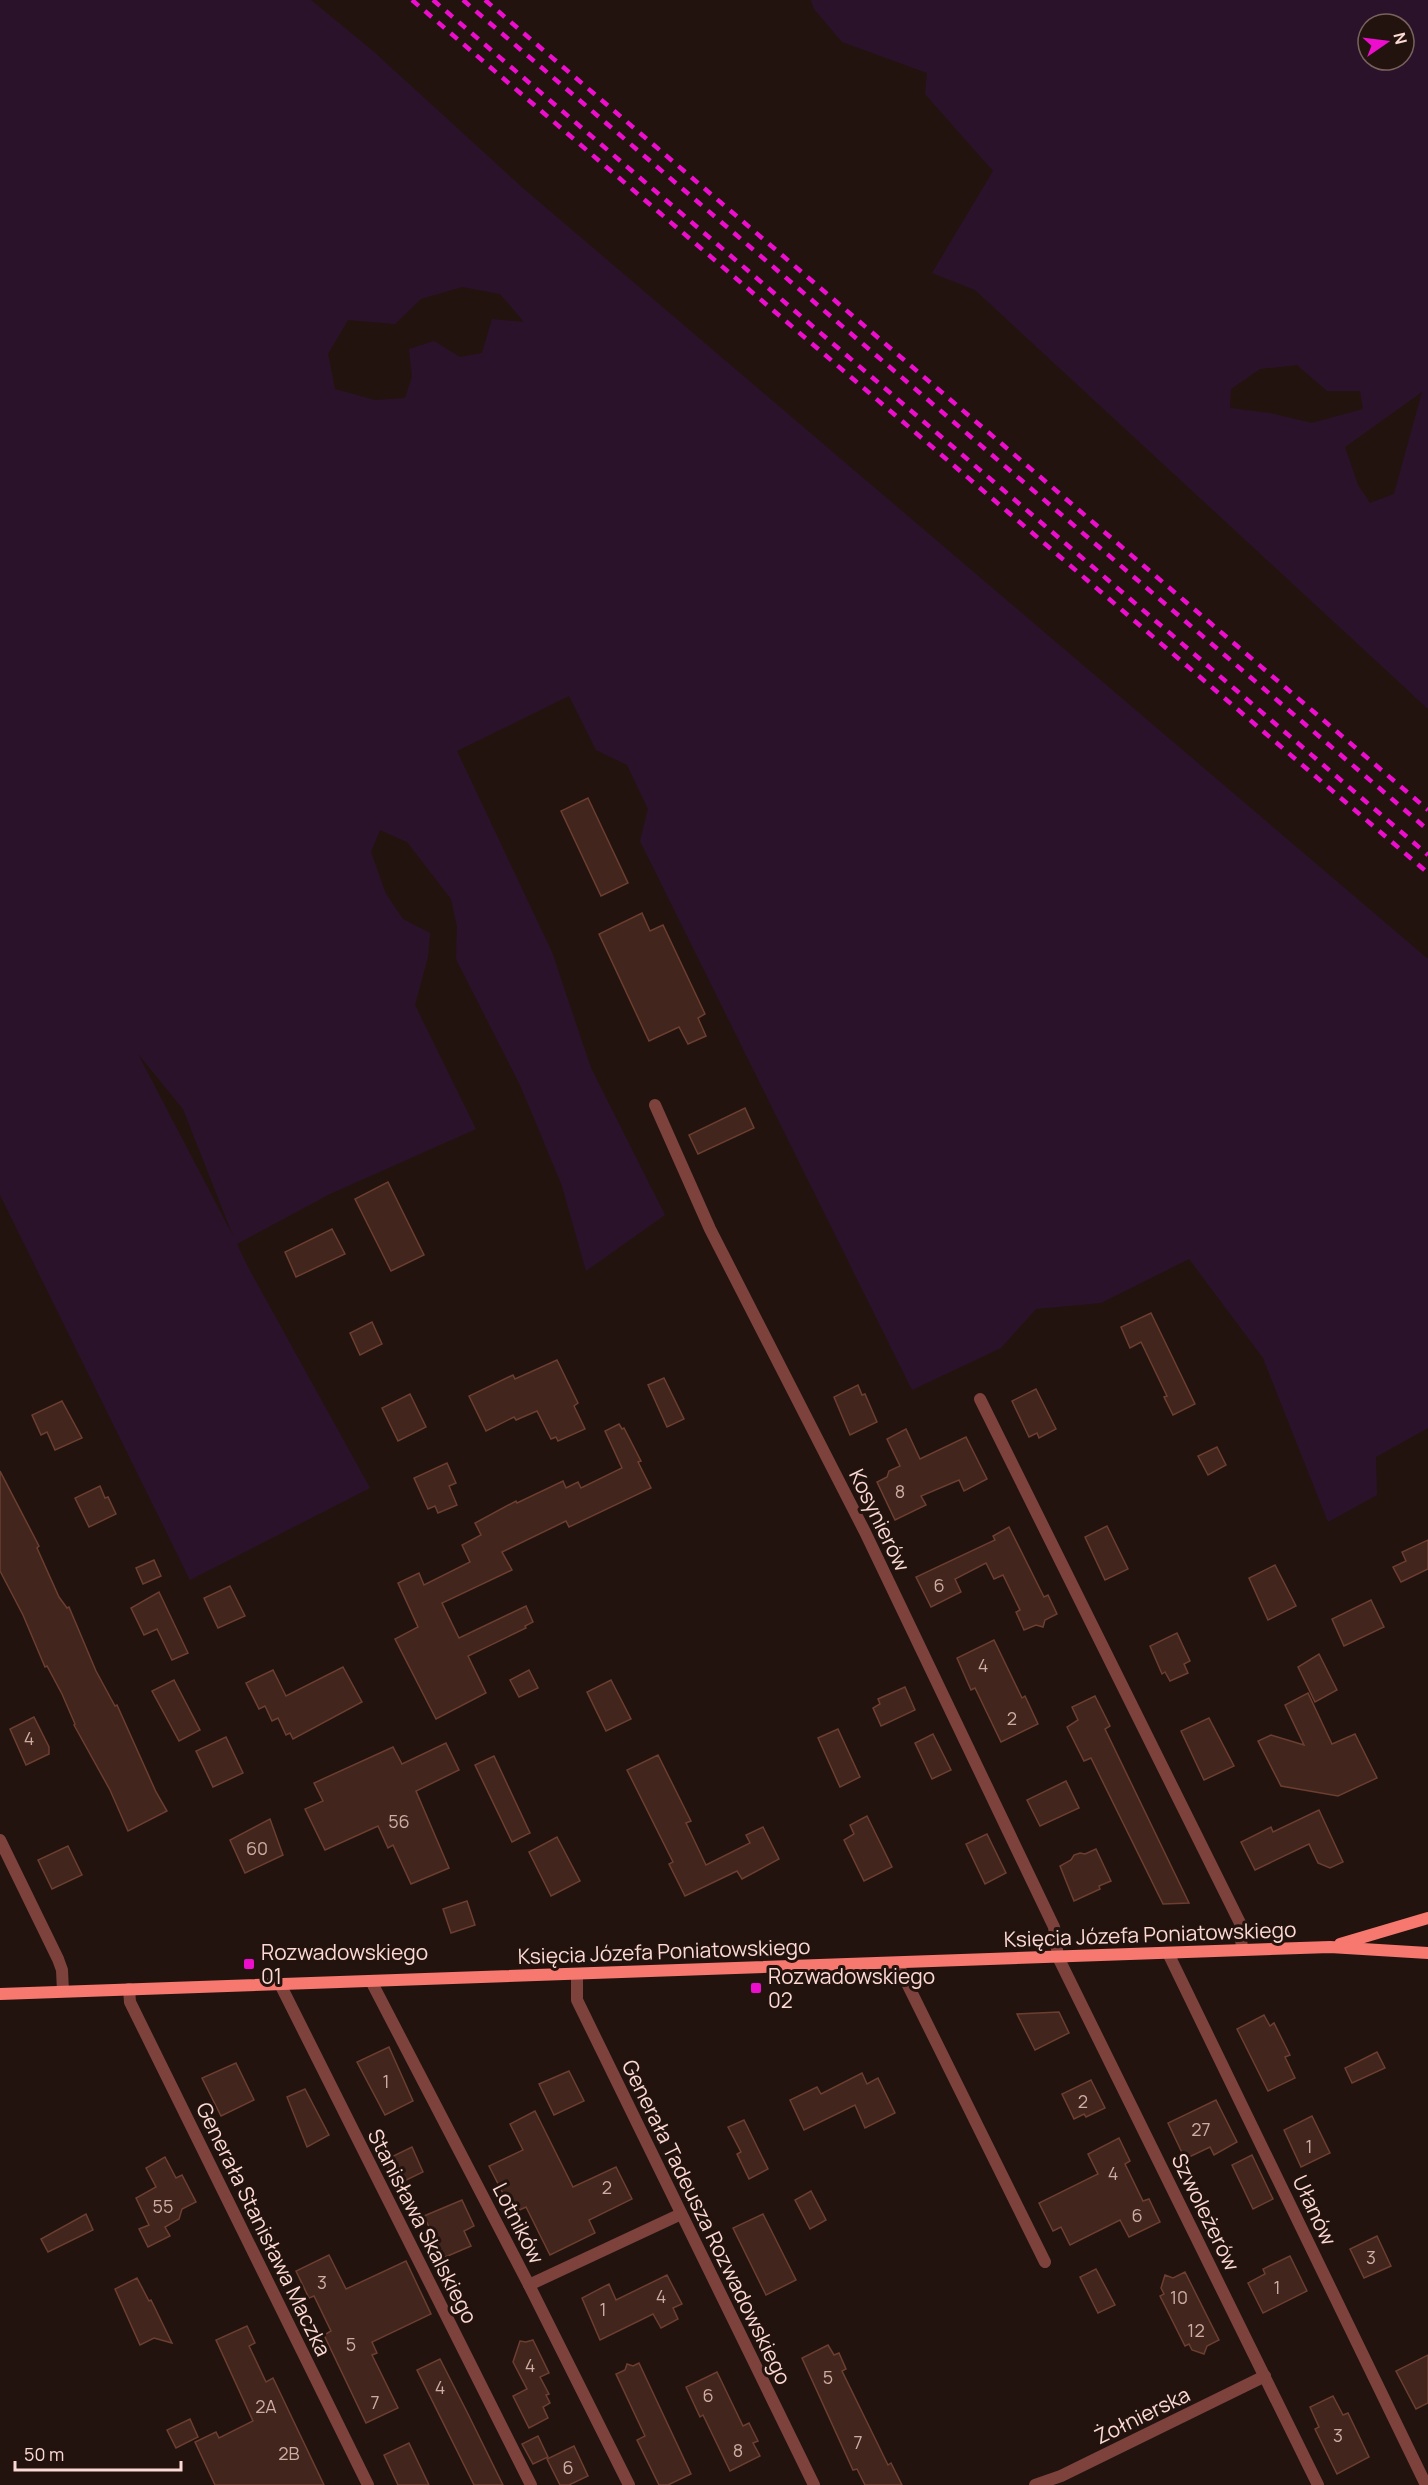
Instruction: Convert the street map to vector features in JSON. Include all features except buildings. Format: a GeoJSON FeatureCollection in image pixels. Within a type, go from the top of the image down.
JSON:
{"type":"FeatureCollection","features":[{"type":"Feature","properties":{"kind":"street","name":"Kosynierów"},"geometry":{"type":"LineString","coordinates":[[655,1105],[710,1229],[865,1532],[1054,1927],[1058,1957]]}},
{"type":"Feature","properties":{"kind":"street"},"geometry":{"type":"LineString","coordinates":[[980,1399],[1240,1923],[1242,1950]]}},
{"type":"Feature","properties":{"kind":"street"},"geometry":{"type":"LineString","coordinates":[[0,1840],[58,1959],[62,1970],[63,1991]]}},
{"type":"Feature","properties":{"kind":"street","name":"Księcia Józefa Poniatowskiego"},"geometry":{"type":"LineString","coordinates":[[1330,1947],[1428,1918]]}},
{"type":"Feature","properties":{"kind":"street"},"geometry":{"type":"LineString","coordinates":[[1428,1924],[1428,1929]]}},
{"type":"Feature","properties":{"kind":"street","name":"Księcia Józefa Poniatowskiego"},"geometry":{"type":"LineString","coordinates":[[0,1994],[1330,1947],[1428,1953]]}},
{"type":"Feature","properties":{"kind":"street","name":"Ułanów"},"geometry":{"type":"LineString","coordinates":[[1168,1953],[1426,2485]]}},
{"type":"Feature","properties":{"kind":"street","name":"Szwoleżerów"},"geometry":{"type":"LineString","coordinates":[[1058,1957],[1318,2485]]}},
{"type":"Feature","properties":{"kind":"street"},"geometry":{"type":"LineString","coordinates":[[897,1963],[1045,2262]]}},
{"type":"Feature","properties":{"kind":"street","name":"Generała Tadeusza Rozwadowskiego"},"geometry":{"type":"LineString","coordinates":[[577,1974],[577,2000],[814,2485]]}},
{"type":"Feature","properties":{"kind":"street","name":"Lotników"},"geometry":{"type":"LineString","coordinates":[[371,1981],[529,2285],[629,2485]]}},
{"type":"Feature","properties":{"kind":"street","name":"Stanisława Skalskiego"},"geometry":{"type":"LineString","coordinates":[[280,1984],[531,2485]]}},
{"type":"Feature","properties":{"kind":"street","name":"Generała Stanisława Maczka"},"geometry":{"type":"LineString","coordinates":[[129,1989],[130,2002],[368,2485]]}},
{"type":"Feature","properties":{"kind":"street"},"geometry":{"type":"LineString","coordinates":[[529,2285],[681,2214]]}},
{"type":"Feature","properties":{"kind":"street","name":"Żołnierska"},"geometry":{"type":"LineString","coordinates":[[1035,2485],[1062,2476],[1265,2376]]}},
{"type":"Feature","properties":{"kind":"shaded area"},"geometry":{"type":"Polygon","coordinates":[[[0,0],[311,0],[373,51],[524,189],[1428,959],[1428,1428],[1376,1457],[1377,1495],[1328,1522],[1263,1358],[1189,1259],[1101,1303],[1036,1309],[1001,1348],[912,1390],[640,841],[648,809],[627,765],[596,750],[569,696],[457,751],[552,952],[591,1068],[665,1215],[586,1271],[562,1186],[521,1087],[456,959],[457,927],[451,899],[407,842],[380,830],[371,852],[386,894],[403,919],[430,933],[428,957],[415,1005],[476,1129],[330,1194],[237,1244],[370,1488],[190,1580],[0,1195],[0,0]],[[462,287],[421,299],[395,324],[348,320],[328,354],[335,389],[375,400],[405,398],[412,377],[409,349],[434,341],[460,357],[482,353],[492,319],[524,322],[500,294],[462,287]],[[138,1054],[233,1236],[183,1109],[138,1054]]]}},
{"type":"Feature","properties":{"kind":"shaded area"},"geometry":{"type":"Polygon","coordinates":[[[811,0],[1428,0],[1428,709],[975,290],[932,273],[993,171],[925,94],[927,73],[842,42],[814,9],[811,0]],[[1297,365],[1260,369],[1231,389],[1230,408],[1270,413],[1312,423],[1363,409],[1360,391],[1327,391],[1297,365]],[[1422,392],[1345,447],[1358,485],[1370,503],[1394,494],[1422,392]]]}},
{"type":"Feature","properties":{"kind":"railway"},"geometry":{"type":"LineString","coordinates":[[412,0],[1428,873]]}},
{"type":"Feature","properties":{"kind":"railway"},"geometry":{"type":"LineString","coordinates":[[433,0],[1428,855]]}},
{"type":"Feature","properties":{"kind":"railway"},"geometry":{"type":"LineString","coordinates":[[463,0],[1428,830]]}},
{"type":"Feature","properties":{"kind":"railway"},"geometry":{"type":"LineString","coordinates":[[485,0],[1428,810]]}},
{"type":"Feature","properties":{"kind":"place","name":"Rozwadowskiego 01"},"geometry":{"type":"Point","coordinates":[249,1964]}},
{"type":"Feature","properties":{"kind":"place","name":"Rozwadowskiego 02"},"geometry":{"type":"Point","coordinates":[756,1988]}}]}
